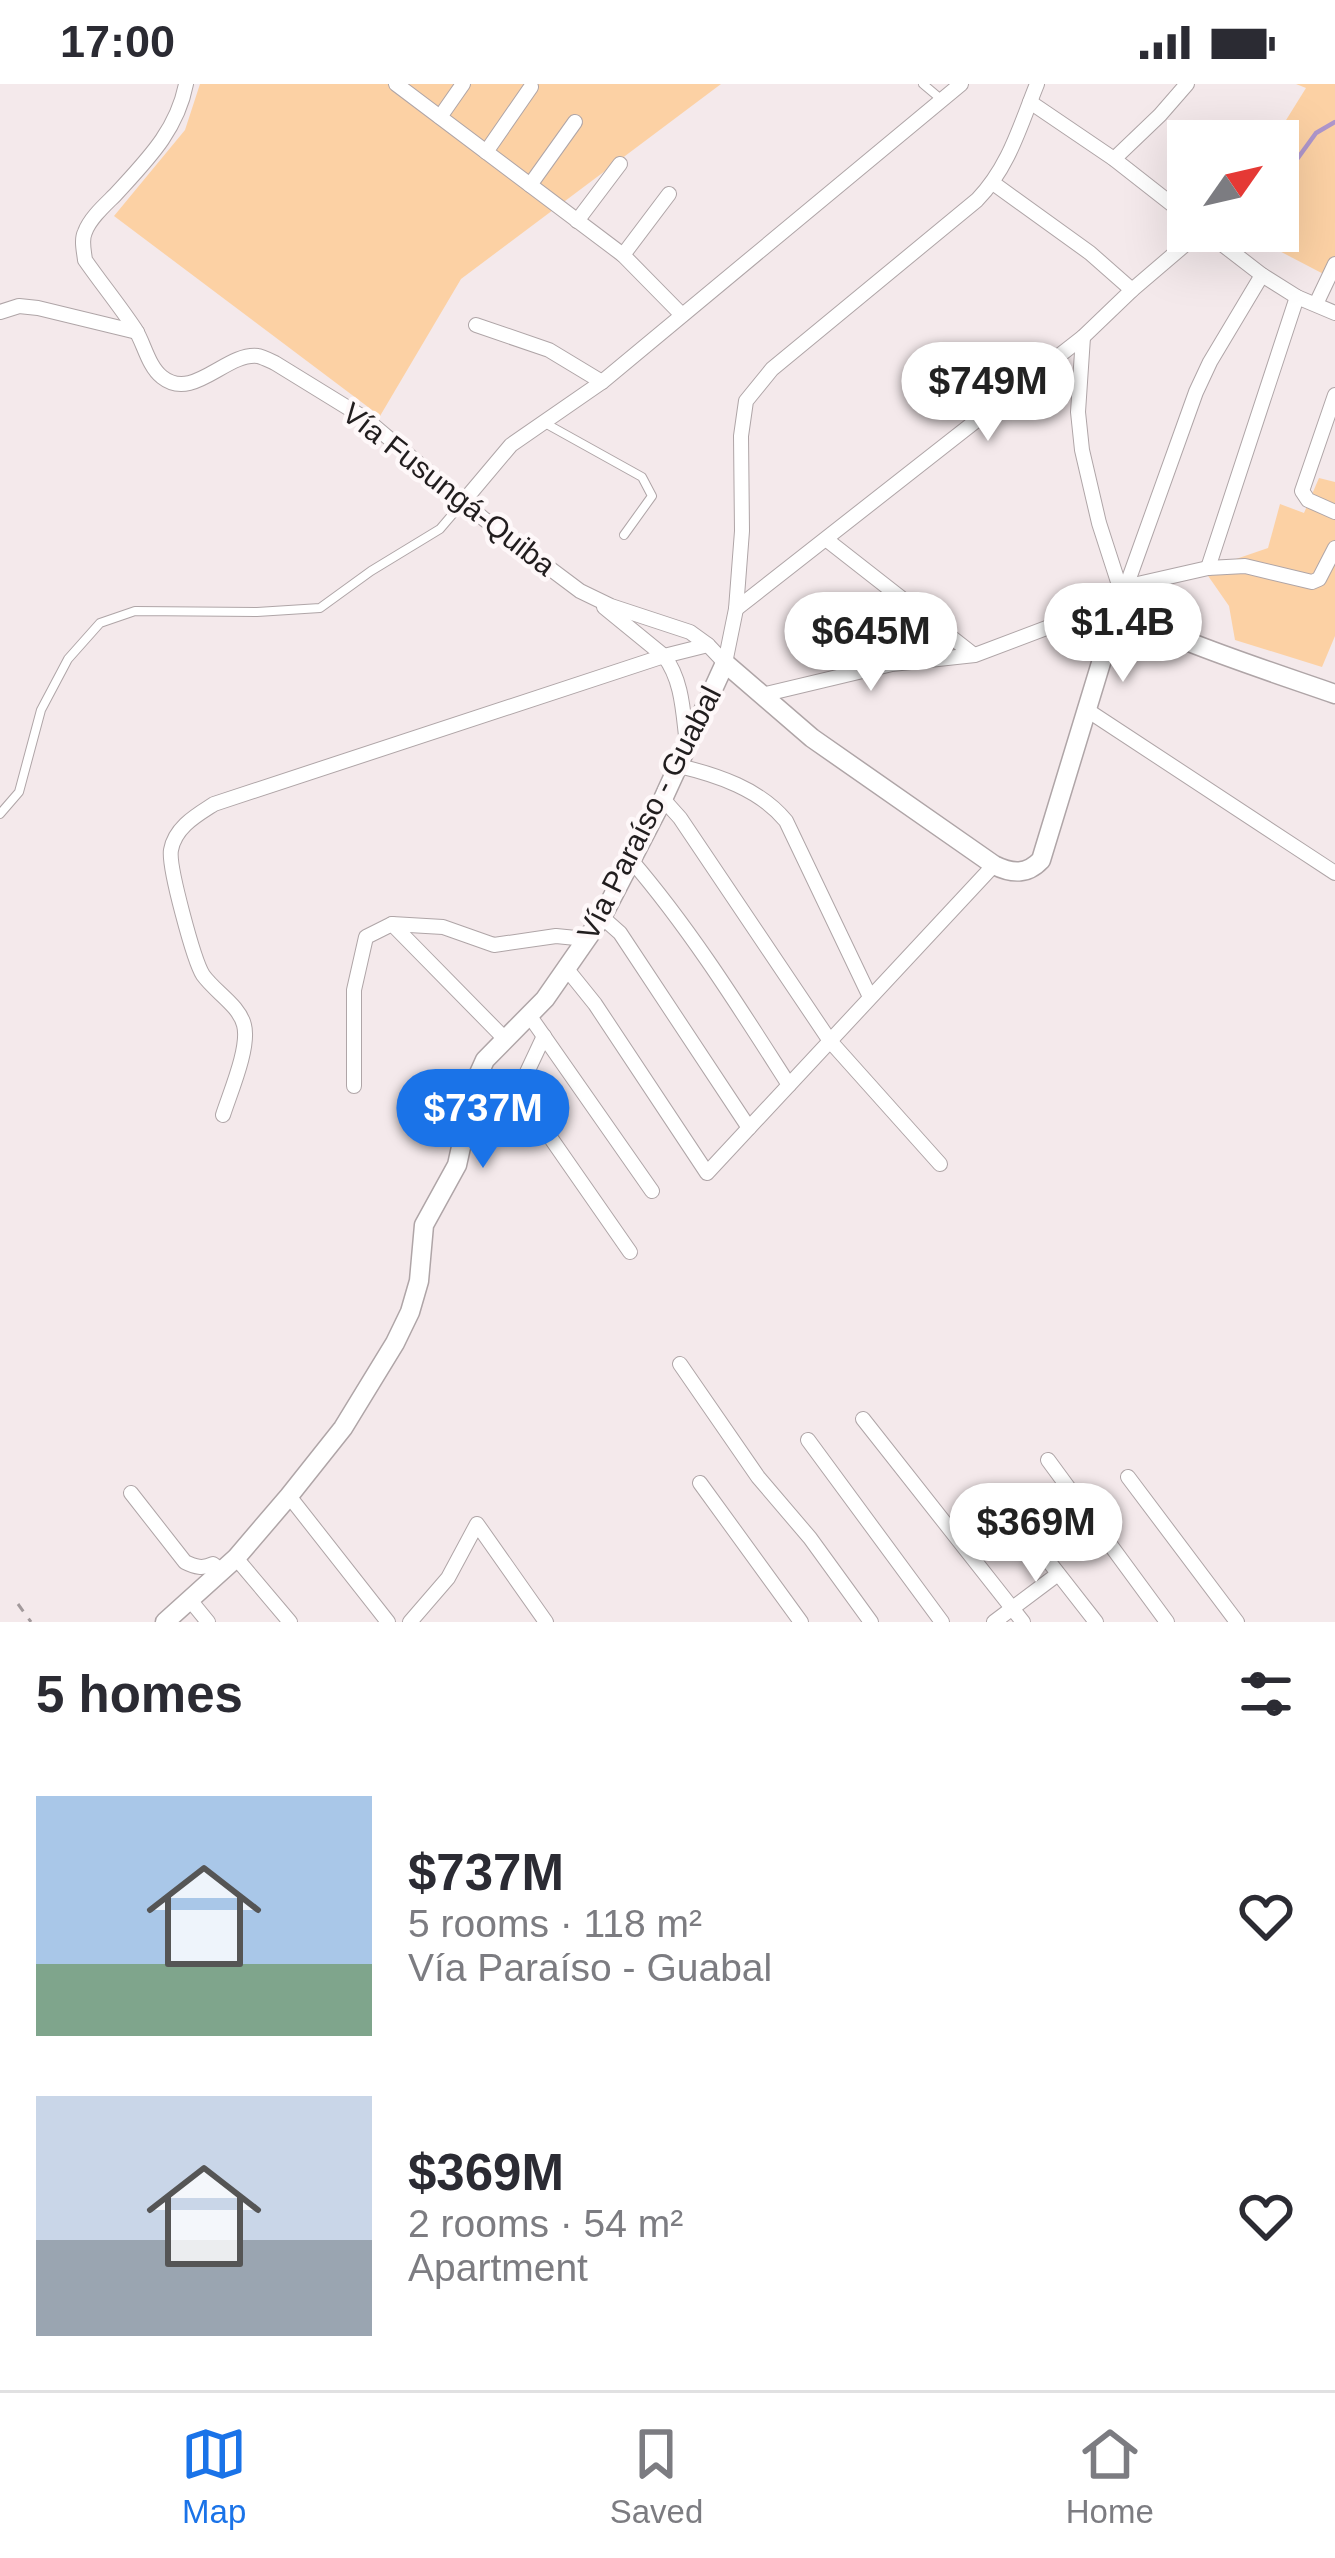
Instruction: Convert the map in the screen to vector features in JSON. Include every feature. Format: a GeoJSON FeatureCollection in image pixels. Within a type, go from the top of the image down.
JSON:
{"type":"FeatureCollection","features":[{"type":"Feature","properties":{"kind":"street","name":"Vía Fusungá-Quiba"},"geometry":{"type":"LineString","coordinates":[[186,84],[164,140],[84,232],[85,260],[137,332],[164,380],[183,384],[199,380],[238,358],[259,356],[275,363],[367,419],[464,502],[596,600]]}},
{"type":"Feature","properties":{"kind":"street"},"geometry":{"type":"LineString","coordinates":[[396,84],[623,255],[682,315]]}},
{"type":"Feature","properties":{"kind":"street"},"geometry":{"type":"LineString","coordinates":[[440,117],[464,84]]}},
{"type":"Feature","properties":{"kind":"street"},"geometry":{"type":"LineString","coordinates":[[464,502],[511,445],[602,382],[961,84]]}},
{"type":"Feature","properties":{"kind":"street"},"geometry":{"type":"LineString","coordinates":[[724,663],[736,609],[746,401],[772,369],[993,183],[1004,168],[1037,84]]}},
{"type":"Feature","properties":{"kind":"street"},"geometry":{"type":"LineString","coordinates":[[1114,159],[1187,84]]}},
{"type":"Feature","properties":{"kind":"street"},"geometry":{"type":"LineString","coordinates":[[486,152],[531,87]]}},
{"type":"Feature","properties":{"kind":"street"},"geometry":{"type":"LineString","coordinates":[[1030,102],[1167,201]]}},
{"type":"Feature","properties":{"kind":"street"},"geometry":{"type":"LineString","coordinates":[[530,185],[575,122]]}},
{"type":"Feature","properties":{"kind":"street"},"geometry":{"type":"LineString","coordinates":[[578,221],[620,164]]}},
{"type":"Feature","properties":{"kind":"street"},"geometry":{"type":"LineString","coordinates":[[993,183],[1132,290]]}},
{"type":"Feature","properties":{"kind":"street"},"geometry":{"type":"LineString","coordinates":[[623,255],[669,194]]}},
{"type":"Feature","properties":{"kind":"street"},"geometry":{"type":"LineString","coordinates":[[736,609],[1083,337],[1178,252]]}},
{"type":"Feature","properties":{"kind":"street"},"geometry":{"type":"LineString","coordinates":[[1231,252],[1297,296],[1335,313]]}},
{"type":"Feature","properties":{"kind":"street"},"geometry":{"type":"LineString","coordinates":[[1316,304],[1335,264]]}},
{"type":"Feature","properties":{"kind":"street"},"geometry":{"type":"LineString","coordinates":[[1123,591],[1196,392],[1262,275]]}},
{"type":"Feature","properties":{"kind":"street"},"geometry":{"type":"LineString","coordinates":[[1208,568],[1297,296]]}},
{"type":"Feature","properties":{"kind":"street"},"geometry":{"type":"LineString","coordinates":[[0,312],[19,306],[38,308],[137,332]]}},
{"type":"Feature","properties":{"kind":"street"},"geometry":{"type":"LineString","coordinates":[[476,325],[549,350],[602,382]]}},
{"type":"Feature","properties":{"kind":"street"},"geometry":{"type":"LineString","coordinates":[[1083,337],[1078,430],[1100,523],[1135,620]]}},
{"type":"Feature","properties":{"kind":"street"},"geometry":{"type":"LineString","coordinates":[[1335,395],[1302,491],[1308,500],[1335,512]]}},
{"type":"Feature","properties":{"kind":"street"},"geometry":{"type":"LineString","coordinates":[[826,540],[974,655]]}},
{"type":"Feature","properties":{"kind":"street"},"geometry":{"type":"LineString","coordinates":[[761,695],[892,664],[974,655],[1123,591],[1208,568],[1259,568],[1312,582],[1335,548]]}},
{"type":"Feature","properties":{"kind":"street"},"geometry":{"type":"LineString","coordinates":[[596,600],[690,632],[724,663]]}},
{"type":"Feature","properties":{"kind":"street"},"geometry":{"type":"LineString","coordinates":[[596,600],[664,656],[678,680],[683,756],[776,809],[786,821],[870,997]]}},
{"type":"Feature","properties":{"kind":"street"},"geometry":{"type":"LineString","coordinates":[[566,968],[707,1172],[994,865],[1020,872],[1041,860],[1112,636],[1126,624],[1135,620],[1335,694]]}},
{"type":"Feature","properties":{"kind":"street"},"geometry":{"type":"LineString","coordinates":[[223,1115],[246,1038],[239,1014],[210,985],[191,945],[170,853],[190,820],[214,804],[708,645]]}},
{"type":"Feature","properties":{"kind":"street","name":"Vía Paraíso - Guabal"},"geometry":{"type":"LineString","coordinates":[[165,1622],[229,1564],[289,1496],[343,1428],[403,1327],[419,1281],[424,1225],[457,1165],[485,1060],[544,999],[602,917],[663,799],[724,663],[812,738],[994,865]]}},
{"type":"Feature","properties":{"kind":"street"},"geometry":{"type":"LineString","coordinates":[[1087,710],[1335,873]]}},
{"type":"Feature","properties":{"kind":"street"},"geometry":{"type":"LineString","coordinates":[[663,799],[830,1041],[940,1164]]}},
{"type":"Feature","properties":{"kind":"street"},"geometry":{"type":"LineString","coordinates":[[631,860],[715,968],[788,1085]]}},
{"type":"Feature","properties":{"kind":"street"},"geometry":{"type":"LineString","coordinates":[[602,917],[620,933],[748,1128]]}},
{"type":"Feature","properties":{"kind":"street"},"geometry":{"type":"LineString","coordinates":[[354,1086],[354,990],[366,937],[392,924],[443,928],[494,945],[556,936],[586,939]]}},
{"type":"Feature","properties":{"kind":"street"},"geometry":{"type":"LineString","coordinates":[[392,924],[505,1040]]}},
{"type":"Feature","properties":{"kind":"street"},"geometry":{"type":"LineString","coordinates":[[529,1015],[652,1191]]}},
{"type":"Feature","properties":{"kind":"street"},"geometry":{"type":"LineString","coordinates":[[544,1036],[521,1085],[525,1101],[630,1252]]}},
{"type":"Feature","properties":{"kind":"street"},"geometry":{"type":"LineString","coordinates":[[680,1364],[758,1477],[871,1622]]}},
{"type":"Feature","properties":{"kind":"street"},"geometry":{"type":"LineString","coordinates":[[862,1419],[1023,1622]]}},
{"type":"Feature","properties":{"kind":"street"},"geometry":{"type":"LineString","coordinates":[[808,1440],[942,1622]]}},
{"type":"Feature","properties":{"kind":"street"},"geometry":{"type":"LineString","coordinates":[[1048,1460],[1167,1622]]}},
{"type":"Feature","properties":{"kind":"street"},"geometry":{"type":"LineString","coordinates":[[1128,1477],[1237,1622]]}},
{"type":"Feature","properties":{"kind":"street"},"geometry":{"type":"LineString","coordinates":[[700,1483],[801,1622]]}},
{"type":"Feature","properties":{"kind":"street"},"geometry":{"type":"LineString","coordinates":[[130,1493],[185,1562],[206,1568],[229,1564],[290,1622]]}},
{"type":"Feature","properties":{"kind":"street"},"geometry":{"type":"LineString","coordinates":[[289,1496],[388,1622]]}},
{"type":"Feature","properties":{"kind":"street"},"geometry":{"type":"LineString","coordinates":[[410,1622],[448,1578],[477,1524],[546,1622]]}},
{"type":"Feature","properties":{"kind":"street"},"geometry":{"type":"LineString","coordinates":[[974,1558],[1016,1524],[1021,1526],[1096,1622]]}},
{"type":"Feature","properties":{"kind":"street"},"geometry":{"type":"LineString","coordinates":[[994,1622],[1058,1574]]}},
{"type":"Feature","properties":{"kind":"street"},"geometry":{"type":"LineString","coordinates":[[190,1600],[208,1622]]}},
{"type":"Feature","properties":{"kind":"lane"},"geometry":{"type":"LineString","coordinates":[[922,84],[942,100]]}},
{"type":"Feature","properties":{"kind":"lane"},"geometry":{"type":"LineString","coordinates":[[541,421],[642,477],[652,496],[624,536]]}},
{"type":"Feature","properties":{"kind":"lane"},"geometry":{"type":"LineString","coordinates":[[0,814],[19,792],[41,710],[68,658],[100,623],[135,610],[320,608],[440,529],[464,502]]}},
{"type":"Feature","properties":{"kind":"path"},"geometry":{"type":"LineString","coordinates":[[18,1604],[32,1622]]}},
{"type":"Feature","properties":{"kind":"shaded area"},"geometry":{"type":"Polygon","coordinates":[[[200,84],[721,84],[461,279],[380,416],[114,216],[185,130],[200,84]]]}},
{"type":"Feature","properties":{"kind":"shaded area"},"geometry":{"type":"Polygon","coordinates":[[[1296,84],[1335,84],[1335,280],[1281,252],[1299,252],[1299,120],[1286,120],[1306,88],[1296,84]]]}},
{"type":"Feature","properties":{"kind":"shaded area"},"geometry":{"type":"Polygon","coordinates":[[[1319,478],[1335,482],[1335,636],[1322,667],[1235,640],[1229,606],[1204,570],[1268,548],[1280,504],[1304,513],[1319,478]]]}},
{"type":"Feature","properties":{"kind":"waterway"},"geometry":{"type":"LineString","coordinates":[[1299,156],[1316,133],[1335,122]]}}]}
